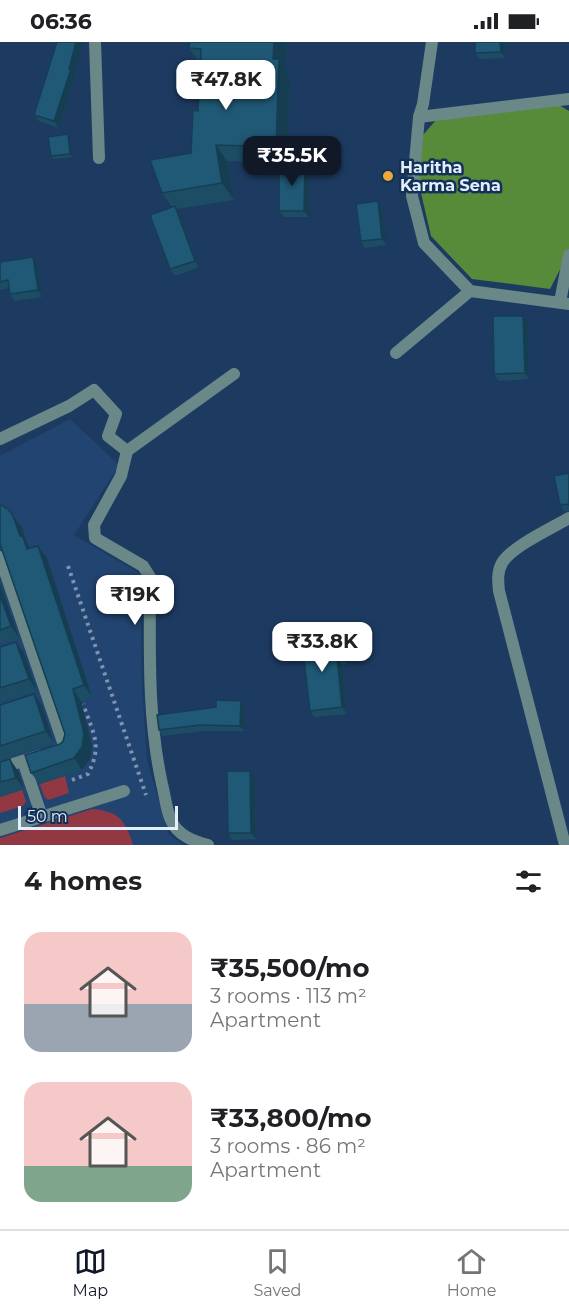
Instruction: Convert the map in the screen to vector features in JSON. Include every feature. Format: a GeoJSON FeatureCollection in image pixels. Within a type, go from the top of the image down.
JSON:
{"type":"FeatureCollection","features":[{"type":"Feature","properties":{"kind":"street"},"geometry":{"type":"LineString","coordinates":[[95,42],[99,158]]}},
{"type":"Feature","properties":{"kind":"street"},"geometry":{"type":"LineString","coordinates":[[432,42],[419,117],[412,196],[424,243],[470,291],[564,303],[569,255]]}},
{"type":"Feature","properties":{"kind":"street"},"geometry":{"type":"LineString","coordinates":[[419,117],[569,99]]}},
{"type":"Feature","properties":{"kind":"street"},"geometry":{"type":"LineString","coordinates":[[396,353],[470,291]]}},
{"type":"Feature","properties":{"kind":"street"},"geometry":{"type":"LineString","coordinates":[[208,845],[180,833],[171,820],[156,757],[150,694],[150,577],[143,566],[95,538],[94,525],[121,477],[127,451],[234,374]]}},
{"type":"Feature","properties":{"kind":"street"},"geometry":{"type":"LineString","coordinates":[[0,439],[69,406],[94,390],[116,414],[108,436],[127,451]]}},
{"type":"Feature","properties":{"kind":"street"},"geometry":{"type":"LineString","coordinates":[[565,845],[499,591],[498,576],[503,561],[525,543],[569,518]]}},
{"type":"Feature","properties":{"kind":"street"},"geometry":{"type":"LineString","coordinates":[[0,558],[6,594],[43,697],[65,748],[0,768]]}},
{"type":"Feature","properties":{"kind":"street"},"geometry":{"type":"LineString","coordinates":[[23,761],[42,817]]}},
{"type":"Feature","properties":{"kind":"street"},"geometry":{"type":"LineString","coordinates":[[0,830],[124,791]]}},
{"type":"Feature","properties":{"kind":"path"},"geometry":{"type":"LineString","coordinates":[[68,566],[148,803]]}},
{"type":"Feature","properties":{"kind":"path"},"geometry":{"type":"LineString","coordinates":[[72,780],[88,774],[97,758],[96,743],[83,704]]}},
{"type":"Feature","properties":{"kind":"shaded area"},"geometry":{"type":"Polygon","coordinates":[[[557,104],[569,111],[569,252],[550,289],[472,279],[431,236],[418,180],[423,135],[436,120],[557,104]]]}},
{"type":"Feature","properties":{"kind":"shaded area"},"geometry":{"type":"Polygon","coordinates":[[[70,419],[119,465],[74,535],[140,574],[142,688],[147,761],[169,835],[184,845],[0,845],[0,456],[70,419]]]}},
{"type":"Feature","properties":{"kind":"shaded area"},"geometry":{"type":"Polygon","coordinates":[[[65,776],[69,793],[48,800],[40,784],[65,776]]]}},
{"type":"Feature","properties":{"kind":"shaded area"},"geometry":{"type":"Polygon","coordinates":[[[22,790],[26,801],[23,806],[0,813],[0,797],[22,790]]]}},
{"type":"Feature","properties":{"kind":"shaded area"},"geometry":{"type":"Polygon","coordinates":[[[92,809],[109,812],[120,818],[133,845],[0,845],[0,838],[92,809]]]}},
{"type":"Feature","properties":{"kind":"building"},"geometry":{"type":"Polygon","coordinates":[[[57,42],[76,42],[69,69],[71,69],[54,121],[34,115],[57,42]]]}},
{"type":"Feature","properties":{"kind":"building"},"geometry":{"type":"Polygon","coordinates":[[[190,42],[274,42],[273,59],[279,59],[276,147],[216,145],[222,183],[162,193],[150,160],[191,153],[193,110],[198,111],[201,49],[189,48],[190,42]]]}},
{"type":"Feature","properties":{"kind":"building"},"geometry":{"type":"Polygon","coordinates":[[[475,42],[500,42],[501,52],[475,53],[475,42]]]}},
{"type":"Feature","properties":{"kind":"building"},"geometry":{"type":"Polygon","coordinates":[[[68,134],[70,154],[51,156],[48,137],[68,134]]]}},
{"type":"Feature","properties":{"kind":"building"},"geometry":{"type":"Polygon","coordinates":[[[279,163],[305,163],[304,211],[279,211],[279,163]]]}},
{"type":"Feature","properties":{"kind":"building"},"geometry":{"type":"Polygon","coordinates":[[[378,201],[382,239],[361,241],[356,204],[378,201]]]}},
{"type":"Feature","properties":{"kind":"building"},"geometry":{"type":"Polygon","coordinates":[[[175,206],[195,261],[170,269],[150,215],[175,206]]]}},
{"type":"Feature","properties":{"kind":"building"},"geometry":{"type":"Polygon","coordinates":[[[33,257],[38,290],[10,294],[8,280],[0,282],[0,262],[33,257]]]}},
{"type":"Feature","properties":{"kind":"building"},"geometry":{"type":"Polygon","coordinates":[[[493,316],[523,316],[525,373],[494,374],[493,316]]]}},
{"type":"Feature","properties":{"kind":"building"},"geometry":{"type":"Polygon","coordinates":[[[569,473],[569,505],[560,505],[554,476],[569,473]]]}},
{"type":"Feature","properties":{"kind":"building"},"geometry":{"type":"Polygon","coordinates":[[[0,504],[13,516],[27,549],[38,546],[84,685],[73,689],[84,733],[82,747],[74,758],[31,773],[25,755],[60,744],[65,734],[0,544],[0,504]]]}},
{"type":"Feature","properties":{"kind":"building"},"geometry":{"type":"Polygon","coordinates":[[[0,595],[11,626],[0,630],[0,595]]]}},
{"type":"Feature","properties":{"kind":"building"},"geometry":{"type":"Polygon","coordinates":[[[342,640],[342,658],[337,658],[342,707],[310,711],[300,641],[342,640]]]}},
{"type":"Feature","properties":{"kind":"building"},"geometry":{"type":"Polygon","coordinates":[[[16,642],[29,679],[0,688],[0,647],[16,642]]]}},
{"type":"Feature","properties":{"kind":"building"},"geometry":{"type":"Polygon","coordinates":[[[34,694],[46,731],[0,746],[0,705],[34,694]]]}},
{"type":"Feature","properties":{"kind":"building"},"geometry":{"type":"Polygon","coordinates":[[[216,700],[241,701],[240,726],[200,725],[159,730],[157,715],[216,707],[216,700]]]}},
{"type":"Feature","properties":{"kind":"building"},"geometry":{"type":"Polygon","coordinates":[[[10,759],[16,778],[0,782],[0,762],[10,759]]]}},
{"type":"Feature","properties":{"kind":"building"},"geometry":{"type":"Polygon","coordinates":[[[227,771],[250,771],[251,833],[228,833],[227,771]]]}},
{"type":"Feature","properties":{"kind":"place","name":"Haritha Karma Sena"},"geometry":{"type":"Point","coordinates":[388,176]}}]}
